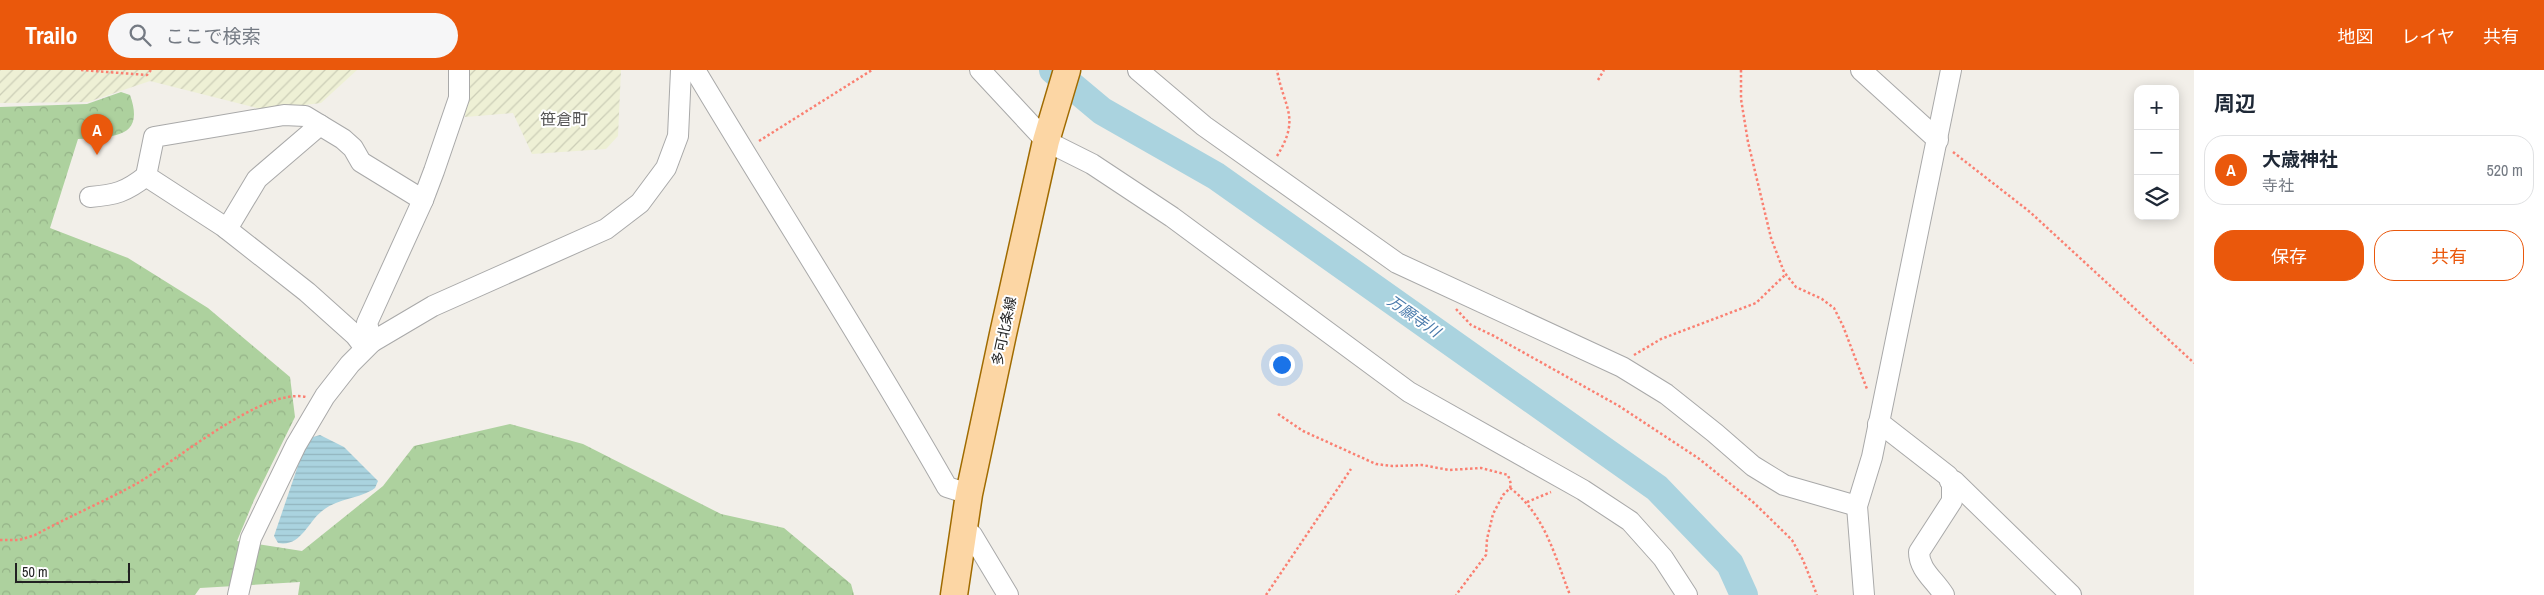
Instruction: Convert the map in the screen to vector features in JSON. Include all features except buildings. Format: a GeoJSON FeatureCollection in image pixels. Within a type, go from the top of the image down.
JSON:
{"type":"FeatureCollection","features":[{"type":"Feature","properties":{"kind":"main road","name":"多可北条線"},"geometry":{"type":"LineString","coordinates":[[954,595],[969,494],[1049,134],[1066,70]]}},
{"type":"Feature","properties":{"kind":"street"},"geometry":{"type":"LineString","coordinates":[[369,345],[367,322],[423,200],[458,98],[459,70]]}},
{"type":"Feature","properties":{"kind":"street"},"geometry":{"type":"LineString","coordinates":[[238,595],[251,538],[296,445],[321,402],[369,345],[433,306],[606,229],[640,203],[666,168],[678,136],[681,70]]}},
{"type":"Feature","properties":{"kind":"street"},"geometry":{"type":"LineString","coordinates":[[695,70],[743,151],[885,377],[947,487],[969,494]]}},
{"type":"Feature","properties":{"kind":"street"},"geometry":{"type":"LineString","coordinates":[[980,70],[1049,134],[1172,217],[1409,392],[1583,490],[1630,521],[1663,558],[1687,595]]}},
{"type":"Feature","properties":{"kind":"street"},"geometry":{"type":"LineString","coordinates":[[1138,70],[1204,126],[1397,263],[1622,367],[1666,394],[1753,466],[1784,485],[1857,506]]}},
{"type":"Feature","properties":{"kind":"street"},"geometry":{"type":"LineString","coordinates":[[1861,70],[1938,140]]}},
{"type":"Feature","properties":{"kind":"street"},"geometry":{"type":"LineString","coordinates":[[1864,595],[1857,506],[1880,418],[1951,70]]}},
{"type":"Feature","properties":{"kind":"street"},"geometry":{"type":"LineString","coordinates":[[90,197],[109,196],[128,190],[146,176],[154,137],[284,115],[305,116],[320,125],[353,148],[361,162],[423,200]]}},
{"type":"Feature","properties":{"kind":"street"},"geometry":{"type":"LineString","coordinates":[[227,229],[257,178],[320,125]]}},
{"type":"Feature","properties":{"kind":"street"},"geometry":{"type":"LineString","coordinates":[[146,176],[227,229],[307,292],[369,345]]}},
{"type":"Feature","properties":{"kind":"street"},"geometry":{"type":"LineString","coordinates":[[1880,418],[1885,427],[1930,461],[1948,476],[1950,481],[1952,501],[1919,552],[1922,568],[1944,595]]}},
{"type":"Feature","properties":{"kind":"street"},"geometry":{"type":"LineString","coordinates":[[1950,481],[1954,481],[2071,595]]}},
{"type":"Feature","properties":{"kind":"street"},"geometry":{"type":"LineString","coordinates":[[964,529],[972,534],[1008,595]]}},
{"type":"Feature","properties":{"kind":"path"},"geometry":{"type":"LineString","coordinates":[[81,70],[147,75],[151,70]]}},
{"type":"Feature","properties":{"kind":"path"},"geometry":{"type":"LineString","coordinates":[[743,151],[872,70]]}},
{"type":"Feature","properties":{"kind":"path"},"geometry":{"type":"LineString","coordinates":[[1268,170],[1288,137],[1289,111],[1277,70]]}},
{"type":"Feature","properties":{"kind":"path"},"geometry":{"type":"LineString","coordinates":[[1598,80],[1604,70]]}},
{"type":"Feature","properties":{"kind":"path"},"geometry":{"type":"LineString","coordinates":[[1741,70],[1741,99],[1761,204],[1770,238],[1786,274],[1796,286],[1822,299],[1834,308],[1880,418]]}},
{"type":"Feature","properties":{"kind":"path"},"geometry":{"type":"LineString","coordinates":[[1938,140],[2030,212],[2194,363]]}},
{"type":"Feature","properties":{"kind":"path"},"geometry":{"type":"LineString","coordinates":[[1622,367],[1628,359],[1661,339],[1756,303],[1786,274]]}},
{"type":"Feature","properties":{"kind":"path"},"geometry":{"type":"LineString","coordinates":[[1453,289],[1450,299],[1459,315],[1471,325],[1494,336],[1663,434],[1698,458],[1753,502],[1792,540],[1803,560],[1817,595]]}},
{"type":"Feature","properties":{"kind":"path"},"geometry":{"type":"LineString","coordinates":[[0,540],[19,540],[35,535],[136,484],[251,409],[285,398],[301,396],[321,402]]}},
{"type":"Feature","properties":{"kind":"path"},"geometry":{"type":"LineString","coordinates":[[1278,414],[1303,431],[1376,464],[1392,466],[1422,464],[1449,470],[1480,468],[1508,475],[1511,484],[1510,488],[1493,514],[1483,563],[1474,570],[1456,595]]}},
{"type":"Feature","properties":{"kind":"path"},"geometry":{"type":"LineString","coordinates":[[1266,595],[1351,469]]}},
{"type":"Feature","properties":{"kind":"path"},"geometry":{"type":"LineString","coordinates":[[1510,488],[1524,499],[1542,522],[1570,595]]}},
{"type":"Feature","properties":{"kind":"green space"},"geometry":{"type":"Polygon","coordinates":[[[0,70],[357,70],[321,103],[265,110],[150,81],[88,102],[0,103],[0,70]]]}},
{"type":"Feature","properties":{"kind":"green space"},"geometry":{"type":"Polygon","coordinates":[[[468,70],[621,70],[618,136],[606,149],[532,154],[513,113],[465,117],[468,70]]]}},
{"type":"Feature","properties":{"kind":"green space"},"geometry":{"type":"Polygon","coordinates":[[[121,92],[130,95],[134,110],[133,120],[129,128],[113,136],[78,139],[50,228],[128,258],[208,308],[290,377],[295,417],[254,500],[237,541],[302,551],[383,486],[414,446],[510,424],[583,444],[721,514],[784,528],[851,584],[854,595],[298,595],[300,582],[200,588],[195,595],[0,595],[0,107],[87,104],[121,92]]]}},
{"type":"Feature","properties":{"kind":"water"},"geometry":{"type":"Polygon","coordinates":[[[320,435],[344,447],[378,481],[375,488],[369,492],[335,503],[322,511],[298,538],[286,543],[278,543],[274,536],[304,448],[313,437],[320,435]]]}},
{"type":"Feature","properties":{"kind":"waterway","name":"万願寺川"},"geometry":{"type":"LineString","coordinates":[[1053,70],[1102,111],[1216,176],[1657,488],[1730,564],[1744,595]]}},
{"type":"Feature","properties":{"kind":"place","name":"大歳神社"},"geometry":{"type":"Point","coordinates":[97,155]}},
{"type":"Feature","properties":{"kind":"district","name":"笹倉町"},"geometry":{"type":"Point","coordinates":[564,119]}}]}
